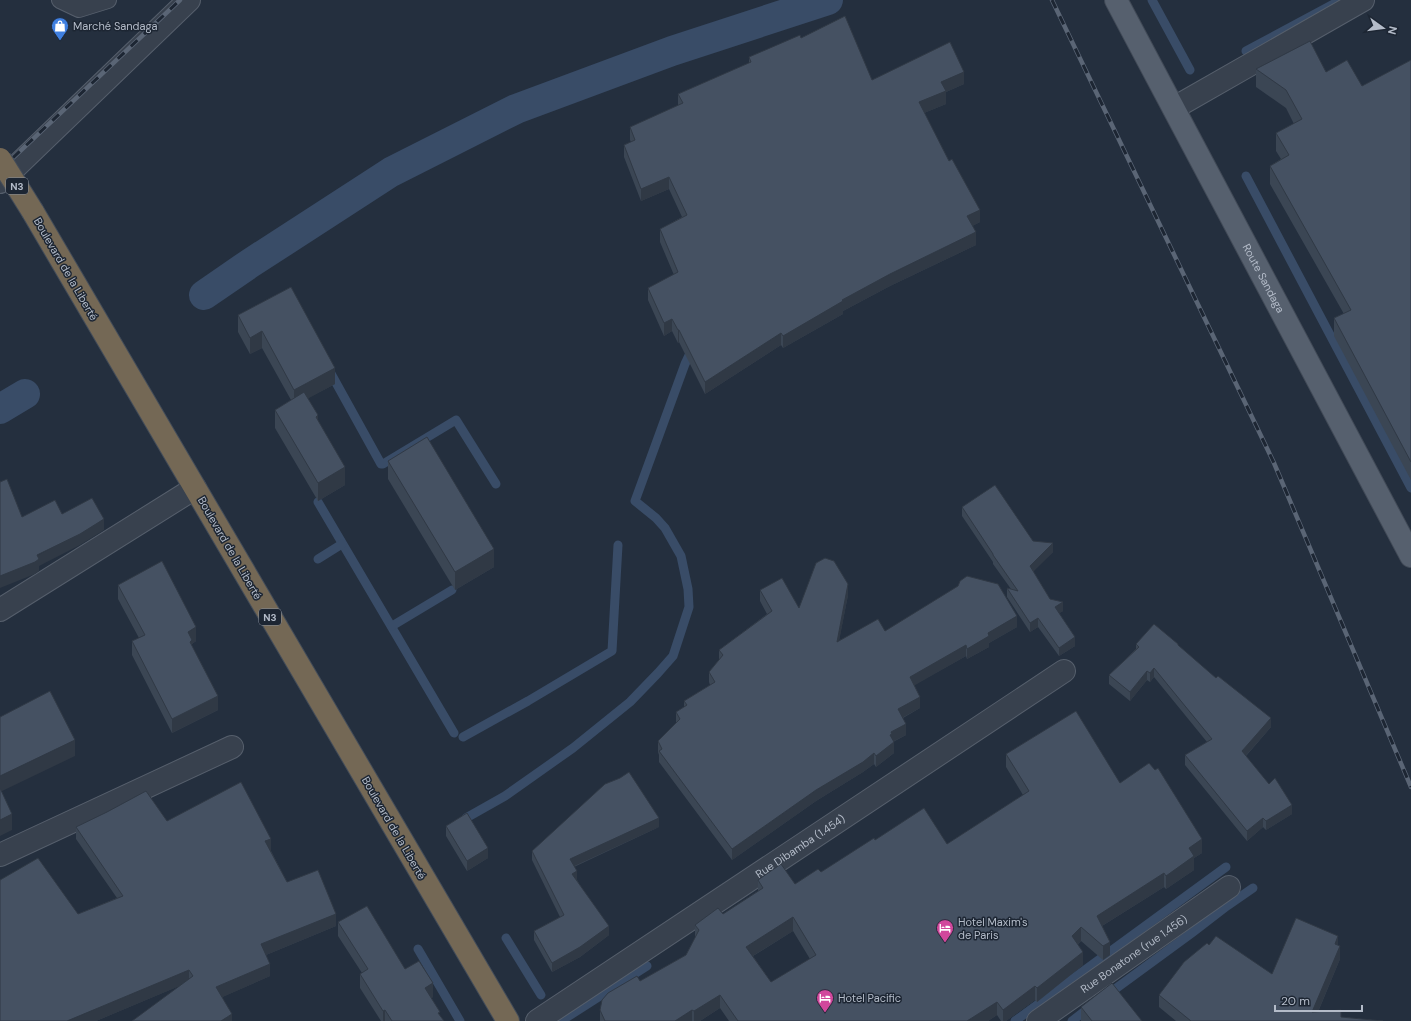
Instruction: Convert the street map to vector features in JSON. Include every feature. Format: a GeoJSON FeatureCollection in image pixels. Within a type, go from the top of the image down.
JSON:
{"type":"FeatureCollection","features":[{"type":"Feature","properties":{"kind":"highway","name":"Boulevard de la Liberté"},"geometry":{"type":"LineString","coordinates":[[0,159],[33,212],[508,1021]]}},
{"type":"Feature","properties":{"kind":"main road","name":"Route Sandaga"},"geometry":{"type":"LineString","coordinates":[[1116,0],[1411,556]]}},
{"type":"Feature","properties":{"kind":"street"},"geometry":{"type":"LineString","coordinates":[[0,182],[189,0]]}},
{"type":"Feature","properties":{"kind":"street"},"geometry":{"type":"LineString","coordinates":[[1174,108],[1363,0]]}},
{"type":"Feature","properties":{"kind":"street"},"geometry":{"type":"LineString","coordinates":[[0,610],[195,488]]}},
{"type":"Feature","properties":{"kind":"street","name":"Rue Dibamba (1.454)"},"geometry":{"type":"LineString","coordinates":[[537,1021],[1064,670]]}},
{"type":"Feature","properties":{"kind":"street"},"geometry":{"type":"LineString","coordinates":[[0,855],[232,747]]}},
{"type":"Feature","properties":{"kind":"street","name":"Rue Bonatone (rue 1.456)"},"geometry":{"type":"LineString","coordinates":[[1038,1021],[1229,888]]}},
{"type":"Feature","properties":{"kind":"lane"},"geometry":{"type":"LineString","coordinates":[[60,0],[79,9],[108,0]]}},
{"type":"Feature","properties":{"kind":"building"},"geometry":{"type":"Polygon","coordinates":[[[845,16],[872,80],[950,42],[964,72],[941,82],[946,91],[919,102],[949,161],[952,159],[980,210],[967,216],[976,232],[890,274],[842,300],[843,301],[783,336],[781,333],[705,382],[679,330],[672,319],[664,323],[648,288],[678,272],[660,229],[687,215],[669,177],[641,189],[624,145],[635,140],[630,127],[683,103],[678,94],[751,62],[749,57],[800,35],[801,38],[845,16]]]}},
{"type":"Feature","properties":{"kind":"building"},"geometry":{"type":"Polygon","coordinates":[[[1310,41],[1326,72],[1347,60],[1362,86],[1411,60],[1411,462],[1334,318],[1351,310],[1270,166],[1289,155],[1276,133],[1302,119],[1286,90],[1256,69],[1310,41]]]}},
{"type":"Feature","properties":{"kind":"building"},"geometry":{"type":"Polygon","coordinates":[[[291,287],[335,368],[294,390],[262,331],[250,338],[238,315],[291,287]]]}},
{"type":"Feature","properties":{"kind":"building"},"geometry":{"type":"Polygon","coordinates":[[[304,392],[318,415],[316,417],[345,467],[318,483],[275,410],[304,392]]]}},
{"type":"Feature","properties":{"kind":"building"},"geometry":{"type":"Polygon","coordinates":[[[427,437],[494,549],[455,572],[388,461],[427,437]]]}},
{"type":"Feature","properties":{"kind":"building"},"geometry":{"type":"Polygon","coordinates":[[[7,479],[22,517],[55,500],[62,514],[92,498],[104,519],[80,534],[37,555],[39,559],[35,562],[0,576],[0,482],[7,479]]]}},
{"type":"Feature","properties":{"kind":"building"},"geometry":{"type":"Polygon","coordinates":[[[995,485],[1033,541],[1053,543],[1030,566],[1050,599],[1063,602],[1055,607],[1075,637],[1059,648],[1038,618],[1030,623],[1007,588],[1018,591],[962,507],[995,485]]]}},
{"type":"Feature","properties":{"kind":"building"},"geometry":{"type":"Polygon","coordinates":[[[825,558],[834,561],[848,584],[837,642],[878,619],[885,631],[958,586],[960,581],[967,576],[998,584],[1017,616],[988,633],[989,636],[967,649],[966,645],[910,677],[920,697],[898,709],[906,724],[891,732],[892,734],[890,735],[894,742],[876,756],[874,753],[863,762],[816,790],[732,849],[659,751],[662,749],[658,741],[680,719],[676,712],[687,705],[684,701],[715,682],[709,672],[723,655],[719,650],[772,611],[760,590],[782,578],[799,608],[816,563],[825,558]]]}},
{"type":"Feature","properties":{"kind":"building"},"geometry":{"type":"Polygon","coordinates":[[[162,561],[196,627],[188,632],[192,640],[190,642],[218,696],[172,719],[132,641],[145,635],[118,585],[162,561]]]}},
{"type":"Feature","properties":{"kind":"building"},"geometry":{"type":"Polygon","coordinates":[[[1154,624],[1216,678],[1218,676],[1271,718],[1242,751],[1269,784],[1275,778],[1292,805],[1266,821],[1263,818],[1247,831],[1185,755],[1212,739],[1154,668],[1150,673],[1147,671],[1130,692],[1109,675],[1139,647],[1136,644],[1154,624]]]}},
{"type":"Feature","properties":{"kind":"building"},"geometry":{"type":"Polygon","coordinates":[[[50,691],[75,740],[0,776],[0,717],[50,691]]]}},
{"type":"Feature","properties":{"kind":"building"},"geometry":{"type":"Polygon","coordinates":[[[1076,711],[1120,783],[1149,763],[1155,770],[1158,768],[1202,839],[1189,848],[1194,856],[1166,876],[1164,873],[1097,916],[1110,942],[1103,946],[1081,927],[1072,936],[1083,952],[1037,988],[1035,986],[1003,1010],[997,1002],[967,1021],[738,1021],[720,995],[675,1021],[605,1021],[600,1010],[602,1000],[608,993],[637,976],[640,981],[686,955],[699,930],[695,925],[718,908],[723,914],[763,888],[758,880],[781,864],[795,884],[818,869],[821,872],[874,838],[875,840],[924,808],[947,844],[1029,791],[1006,754],[1076,711]],[[793,917],[746,947],[771,982],[816,955],[793,917]]]}},
{"type":"Feature","properties":{"kind":"building"},"geometry":{"type":"Polygon","coordinates":[[[629,772],[659,818],[570,859],[577,871],[572,874],[609,926],[580,947],[552,963],[534,931],[564,915],[532,851],[605,784],[620,778],[629,772]]]}},
{"type":"Feature","properties":{"kind":"building"},"geometry":{"type":"Polygon","coordinates":[[[241,782],[271,839],[265,841],[287,882],[318,870],[336,914],[261,944],[270,964],[216,987],[232,1014],[221,1021],[132,1021],[193,976],[189,970],[67,1021],[0,1021],[0,880],[38,858],[78,914],[123,896],[76,827],[146,791],[167,821],[241,782]]]}},
{"type":"Feature","properties":{"kind":"building"},"geometry":{"type":"Polygon","coordinates":[[[0,788],[12,814],[0,820],[0,788]]]}},
{"type":"Feature","properties":{"kind":"building"},"geometry":{"type":"Polygon","coordinates":[[[467,813],[488,848],[467,861],[446,826],[467,813]]]}},
{"type":"Feature","properties":{"kind":"building"},"geometry":{"type":"Polygon","coordinates":[[[367,906],[405,969],[419,961],[433,983],[425,988],[440,1012],[438,1013],[444,1021],[392,1021],[385,1010],[383,1011],[360,974],[368,969],[338,922],[367,906]]]}},
{"type":"Feature","properties":{"kind":"building"},"geometry":{"type":"Polygon","coordinates":[[[1296,918],[1338,936],[1335,944],[1340,946],[1312,1012],[1341,1010],[1341,1017],[1383,1021],[1191,1021],[1159,995],[1184,962],[1207,943],[1209,945],[1216,936],[1272,974],[1296,918]]]}},
{"type":"Feature","properties":{"kind":"building"},"geometry":{"type":"Polygon","coordinates":[[[1112,983],[1142,1021],[1092,1021],[1081,1007],[1112,983]]]}},
{"type":"Feature","properties":{"kind":"waterway"},"geometry":{"type":"LineString","coordinates":[[204,295],[391,172],[516,109],[672,51],[828,0]]}},
{"type":"Feature","properties":{"kind":"waterway"},"geometry":{"type":"LineString","coordinates":[[1152,0],[1190,70]]}},
{"type":"Feature","properties":{"kind":"waterway"},"geometry":{"type":"LineString","coordinates":[[1246,51],[1341,0]]}},
{"type":"Feature","properties":{"kind":"waterway"},"geometry":{"type":"LineString","coordinates":[[1246,176],[1411,488]]}},
{"type":"Feature","properties":{"kind":"waterway"},"geometry":{"type":"LineString","coordinates":[[466,818],[505,796],[573,748],[630,702],[673,656],[689,607],[688,589],[681,556],[665,528],[656,518],[635,501],[685,364],[693,347]]}},
{"type":"Feature","properties":{"kind":"waterway"},"geometry":{"type":"LineString","coordinates":[[329,370],[381,464],[456,420],[496,484]]}},
{"type":"Feature","properties":{"kind":"waterway"},"geometry":{"type":"LineString","coordinates":[[0,409],[25,394]]}},
{"type":"Feature","properties":{"kind":"waterway"},"geometry":{"type":"LineString","coordinates":[[318,502],[454,733]]}},
{"type":"Feature","properties":{"kind":"waterway"},"geometry":{"type":"LineString","coordinates":[[318,559],[342,544]]}},
{"type":"Feature","properties":{"kind":"waterway"},"geometry":{"type":"LineString","coordinates":[[463,737],[528,701],[612,651],[618,545]]}},
{"type":"Feature","properties":{"kind":"waterway"},"geometry":{"type":"LineString","coordinates":[[392,626],[452,590]]}},
{"type":"Feature","properties":{"kind":"waterway"},"geometry":{"type":"LineString","coordinates":[[1015,1021],[1226,867]]}},
{"type":"Feature","properties":{"kind":"waterway"},"geometry":{"type":"LineString","coordinates":[[1107,995],[1253,888]]}},
{"type":"Feature","properties":{"kind":"waterway"},"geometry":{"type":"LineString","coordinates":[[506,938],[541,995]]}},
{"type":"Feature","properties":{"kind":"waterway"},"geometry":{"type":"LineString","coordinates":[[418,949],[460,1021]]}},
{"type":"Feature","properties":{"kind":"waterway"},"geometry":{"type":"LineString","coordinates":[[561,1021],[647,966]]}},
{"type":"Feature","properties":{"kind":"waterway"},"geometry":{"type":"LineString","coordinates":[[1072,1021],[1090,1007]]}},
{"type":"Feature","properties":{"kind":"railway"},"geometry":{"type":"LineString","coordinates":[[0,170],[180,0]]}},
{"type":"Feature","properties":{"kind":"railway"},"geometry":{"type":"LineString","coordinates":[[1052,0],[1274,463],[1411,787]]}},
{"type":"Feature","properties":{"kind":"place","name":"Marché Sandaga"},"geometry":{"type":"Point","coordinates":[60,41]}},
{"type":"Feature","properties":{"kind":"place","name":"Hotel Maxim's de Paris"},"geometry":{"type":"Point","coordinates":[945,943]}},
{"type":"Feature","properties":{"kind":"place","name":"Hotel Pacific"},"geometry":{"type":"Point","coordinates":[825,1013]}}]}
